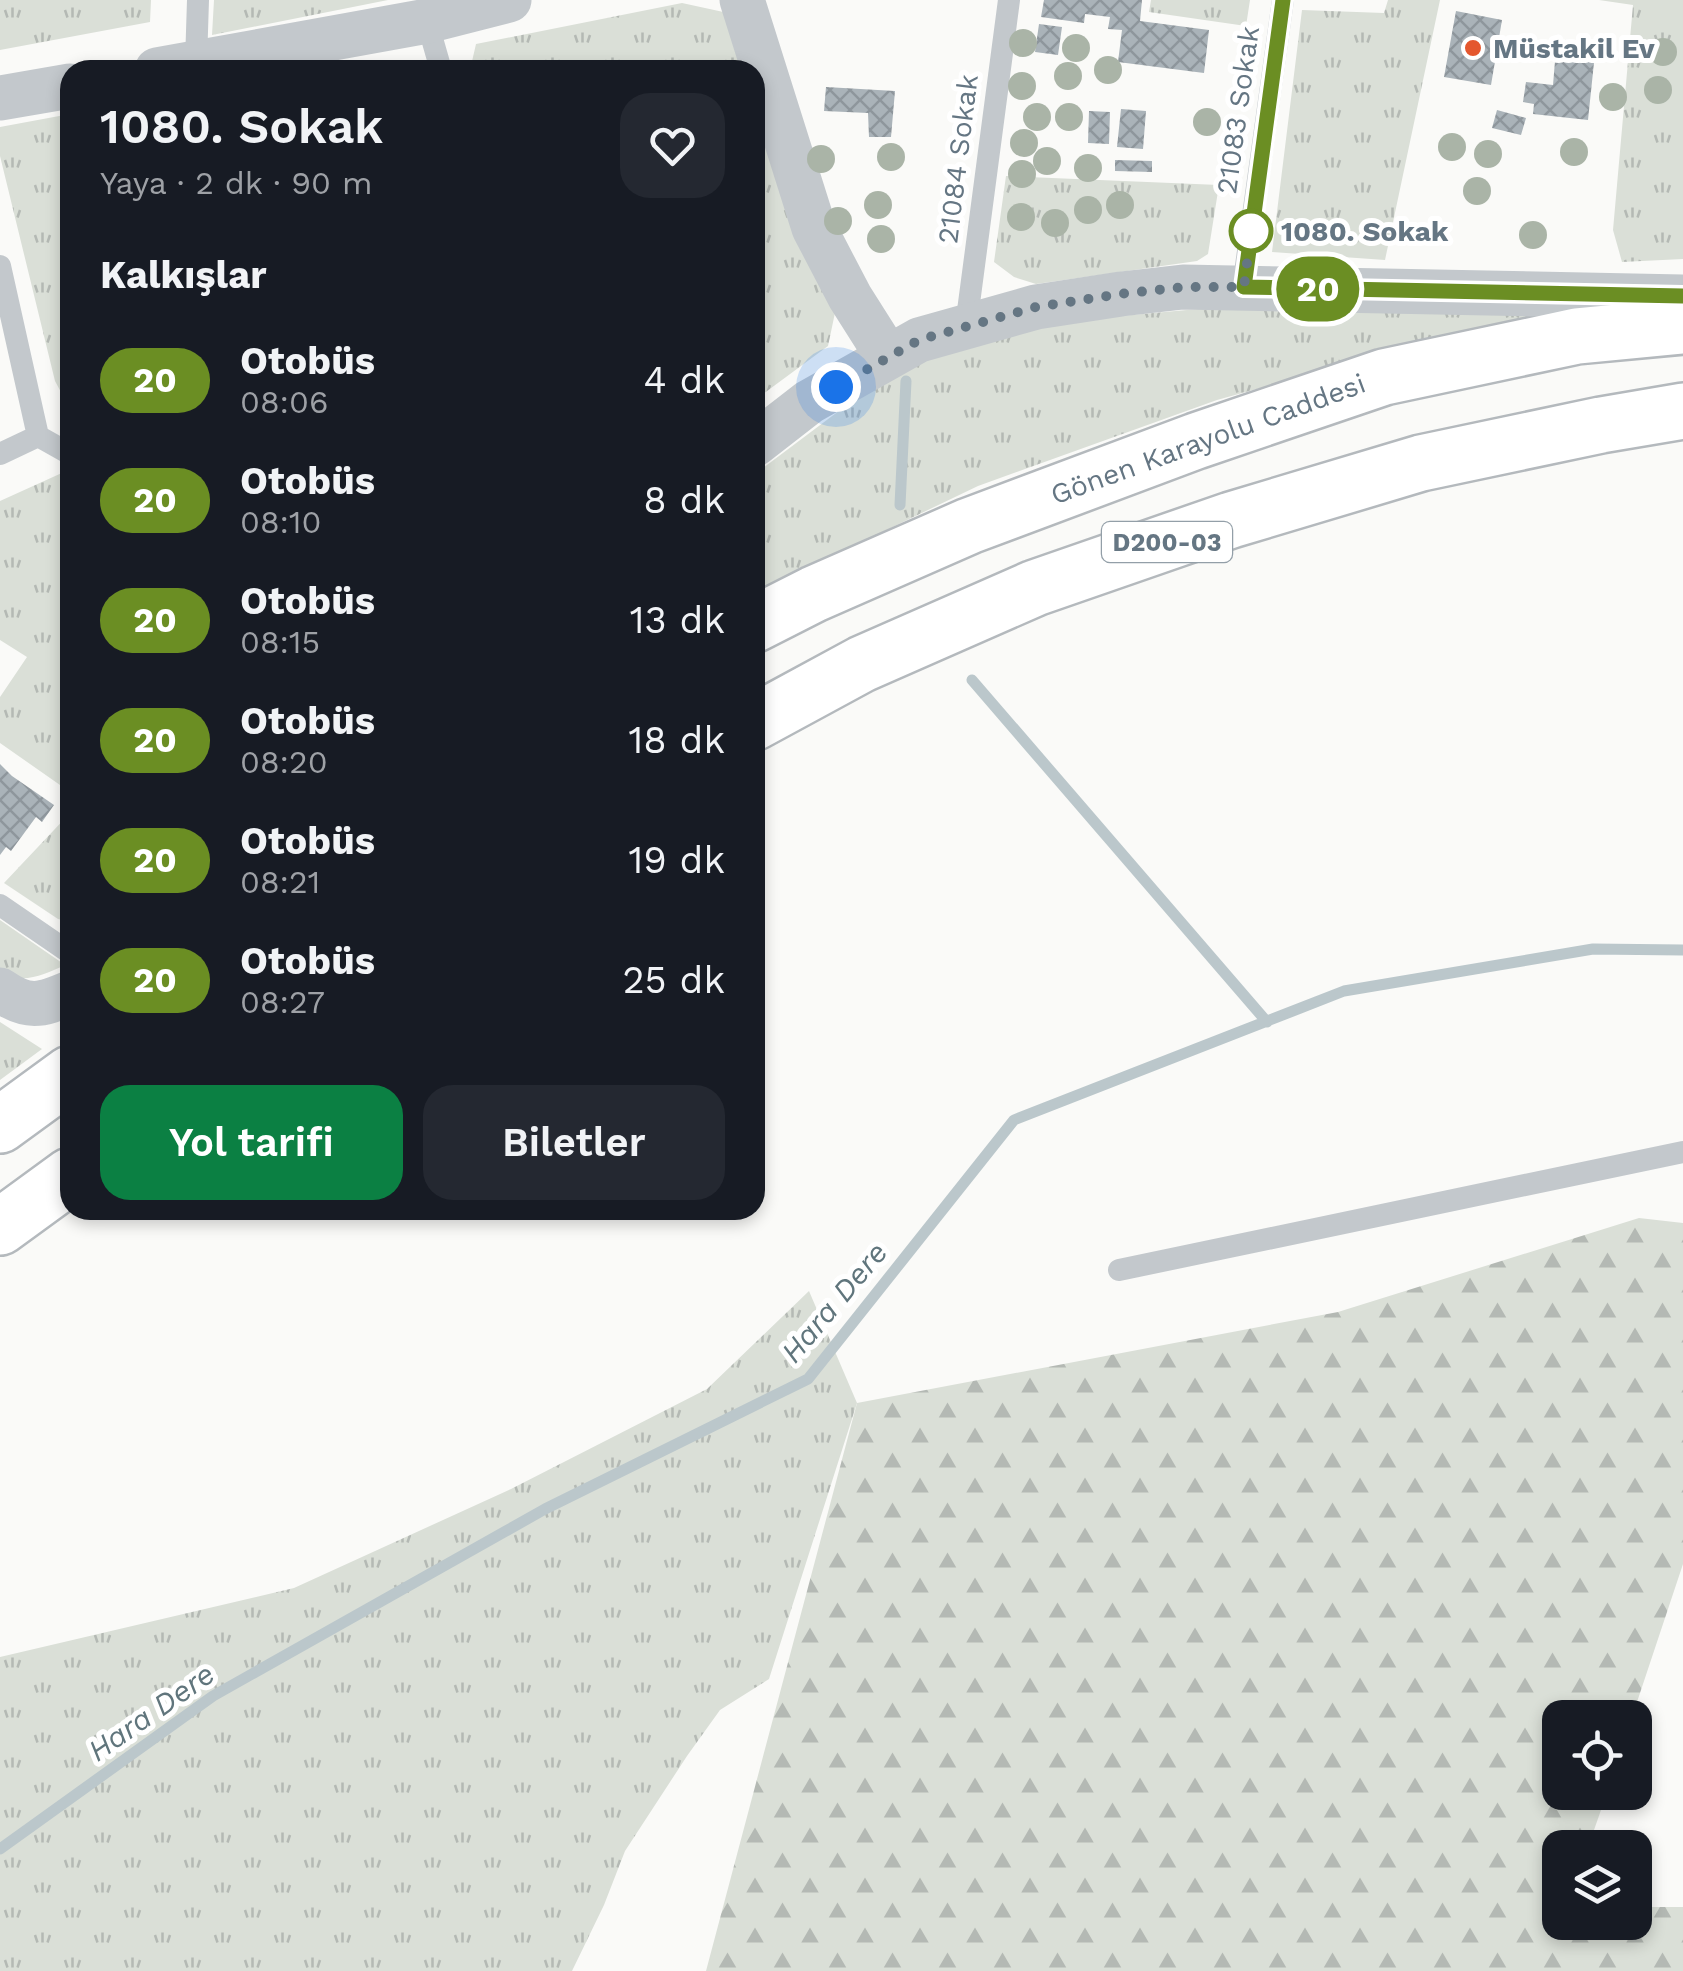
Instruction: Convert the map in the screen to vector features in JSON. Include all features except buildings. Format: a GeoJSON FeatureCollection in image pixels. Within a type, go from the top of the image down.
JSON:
{"type":"FeatureCollection","features":[{"type":"Feature","properties":{"kind":"highway","name":"Gönen Karayolu Caddesi"},"geometry":{"type":"LineString","coordinates":[[765,619],[968,526],[1196,441],[1384,377],[1577,336],[1683,326]]}},
{"type":"Feature","properties":{"kind":"highway","name":"D200-03"},"geometry":{"type":"LineString","coordinates":[[765,717],[862,664],[1035,588],[1232,520],[1422,463],[1683,411]]}},
{"type":"Feature","properties":{"kind":"highway"},"geometry":{"type":"LineString","coordinates":[[0,1125],[60,1081]]}},
{"type":"Feature","properties":{"kind":"highway"},"geometry":{"type":"LineString","coordinates":[[0,1226],[60,1183]]}},
{"type":"Feature","properties":{"kind":"street"},"geometry":{"type":"LineString","coordinates":[[209,60],[427,21],[509,0]]}},
{"type":"Feature","properties":{"kind":"street"},"geometry":{"type":"LineString","coordinates":[[742,0],[761,60]]}},
{"type":"Feature","properties":{"kind":"street"},"geometry":{"type":"LineString","coordinates":[[765,73],[814,228],[850,297],[888,357]]}},
{"type":"Feature","properties":{"kind":"street"},"geometry":{"type":"LineString","coordinates":[[0,98],[60,88]]}},
{"type":"Feature","properties":{"kind":"street"},"geometry":{"type":"LineString","coordinates":[[765,436],[809,402],[919,340],[1036,307],[1120,294],[1184,287],[1244,287],[1683,296]]}},
{"type":"Feature","properties":{"kind":"street"},"geometry":{"type":"LineString","coordinates":[[0,990],[17,1002],[36,1005],[60,997]]}},
{"type":"Feature","properties":{"kind":"lane"},"geometry":{"type":"LineString","coordinates":[[178,60],[198,0]]}},
{"type":"Feature","properties":{"kind":"lane","name":"21084 Sokak"},"geometry":{"type":"LineString","coordinates":[[966,326],[1008,0]]}},
{"type":"Feature","properties":{"kind":"lane","name":"21083 Sokak"},"geometry":{"type":"LineString","coordinates":[[1244,287],[1284,0]]}},
{"type":"Feature","properties":{"kind":"lane"},"geometry":{"type":"LineString","coordinates":[[427,21],[438,60]]}},
{"type":"Feature","properties":{"kind":"lane"},"geometry":{"type":"LineString","coordinates":[[0,266],[38,436],[60,448]]}},
{"type":"Feature","properties":{"kind":"lane"},"geometry":{"type":"LineString","coordinates":[[0,454],[38,436]]}},
{"type":"Feature","properties":{"kind":"lane"},"geometry":{"type":"LineString","coordinates":[[0,905],[60,946]]}},
{"type":"Feature","properties":{"kind":"lane"},"geometry":{"type":"LineString","coordinates":[[1119,1270],[1683,1152]]}},
{"type":"Feature","properties":{"kind":"green space"},"geometry":{"type":"Polygon","coordinates":[[[0,0],[151,0],[150,22],[0,50],[0,0]]]}},
{"type":"Feature","properties":{"kind":"green space"},"geometry":{"type":"Polygon","coordinates":[[[214,0],[388,0],[212,35],[214,0]]]}},
{"type":"Feature","properties":{"kind":"green space"},"geometry":{"type":"Polygon","coordinates":[[[1151,0],[1250,0],[1246,26],[1149,12],[1151,0]]]}},
{"type":"Feature","properties":{"kind":"green space"},"geometry":{"type":"Polygon","coordinates":[[[1388,0],[1440,0],[1385,260],[1272,252],[1302,10],[1384,13],[1388,0]]]}},
{"type":"Feature","properties":{"kind":"green space"},"geometry":{"type":"Polygon","coordinates":[[[1599,0],[1683,0],[1683,259],[1622,262],[1613,230],[1633,5],[1599,0]]]}},
{"type":"Feature","properties":{"kind":"green space"},"geometry":{"type":"Polygon","coordinates":[[[682,3],[728,13],[745,60],[472,60],[476,44],[682,3]]]}},
{"type":"Feature","properties":{"kind":"green space"},"geometry":{"type":"Polygon","coordinates":[[[765,114],[836,308],[828,346],[765,393],[765,114]]]}},
{"type":"Feature","properties":{"kind":"green space"},"geometry":{"type":"Polygon","coordinates":[[[60,116],[60,390],[0,156],[0,127],[60,116]]]}},
{"type":"Feature","properties":{"kind":"green space"},"geometry":{"type":"Polygon","coordinates":[[[1006,176],[1219,185],[1208,254],[1197,261],[1036,284],[1014,277],[994,262],[1006,176]]]}},
{"type":"Feature","properties":{"kind":"green space"},"geometry":{"type":"Polygon","coordinates":[[[1253,304],[1577,314],[1332,368],[1217,400],[978,486],[765,588],[765,466],[884,377],[1032,324],[1253,304]]]}},
{"type":"Feature","properties":{"kind":"green space"},"geometry":{"type":"Polygon","coordinates":[[[60,474],[60,785],[0,743],[0,697],[27,657],[0,640],[0,501],[60,474]]]}},
{"type":"Feature","properties":{"kind":"green space"},"geometry":{"type":"Polygon","coordinates":[[[60,824],[60,920],[4,883],[60,824]]]}},
{"type":"Feature","properties":{"kind":"green space"},"geometry":{"type":"Polygon","coordinates":[[[0,920],[60,962],[60,967],[25,978],[0,972],[0,920]]]}},
{"type":"Feature","properties":{"kind":"green space"},"geometry":{"type":"Polygon","coordinates":[[[0,1022],[42,1049],[0,1080],[0,1022]]]}},
{"type":"Feature","properties":{"kind":"green space"},"geometry":{"type":"Polygon","coordinates":[[[1639,1218],[1683,1223],[1683,1564],[1638,1700],[1542,1700],[1542,1810],[1601,1810],[1594,1830],[1542,1830],[1542,1940],[1652,1940],[1652,1907],[1683,1907],[1683,1971],[706,1971],[857,1403],[1338,1312],[1639,1218]]]}},
{"type":"Feature","properties":{"kind":"green space"},"geometry":{"type":"Polygon","coordinates":[[[809,1291],[857,1403],[769,1679],[720,1710],[687,1756],[625,1851],[572,1971],[0,1971],[0,1657],[294,1588],[511,1489],[707,1389],[809,1291]]]}},
{"type":"Feature","properties":{"kind":"waterway"},"geometry":{"type":"LineString","coordinates":[[900,505],[906,381]]}},
{"type":"Feature","properties":{"kind":"waterway"},"geometry":{"type":"LineString","coordinates":[[972,680],[1267,1022]]}},
{"type":"Feature","properties":{"kind":"waterway","name":"Hara Dere"},"geometry":{"type":"LineString","coordinates":[[0,1849],[213,1696],[545,1509],[808,1379],[1014,1120],[1344,991],[1593,949],[1683,950]]}},
{"type":"Feature","properties":{"kind":"bus line","name":"20"},"geometry":{"type":"LineString","coordinates":[[1283,0],[1244,287],[1683,296]]}},
{"type":"Feature","properties":{"kind":"place","name":"Müstakil Ev"},"geometry":{"type":"Point","coordinates":[1473,48]}},
{"type":"Feature","properties":{"kind":"place","name":"1080. Sokak"},"geometry":{"type":"Point","coordinates":[1251,231]}},
{"type":"Feature","properties":{"kind":"route"},"geometry":{"type":"LineString","coordinates":[[836,387],[919,340],[1036,307],[1184,287],[1244,287],[1251,231]]}}]}
